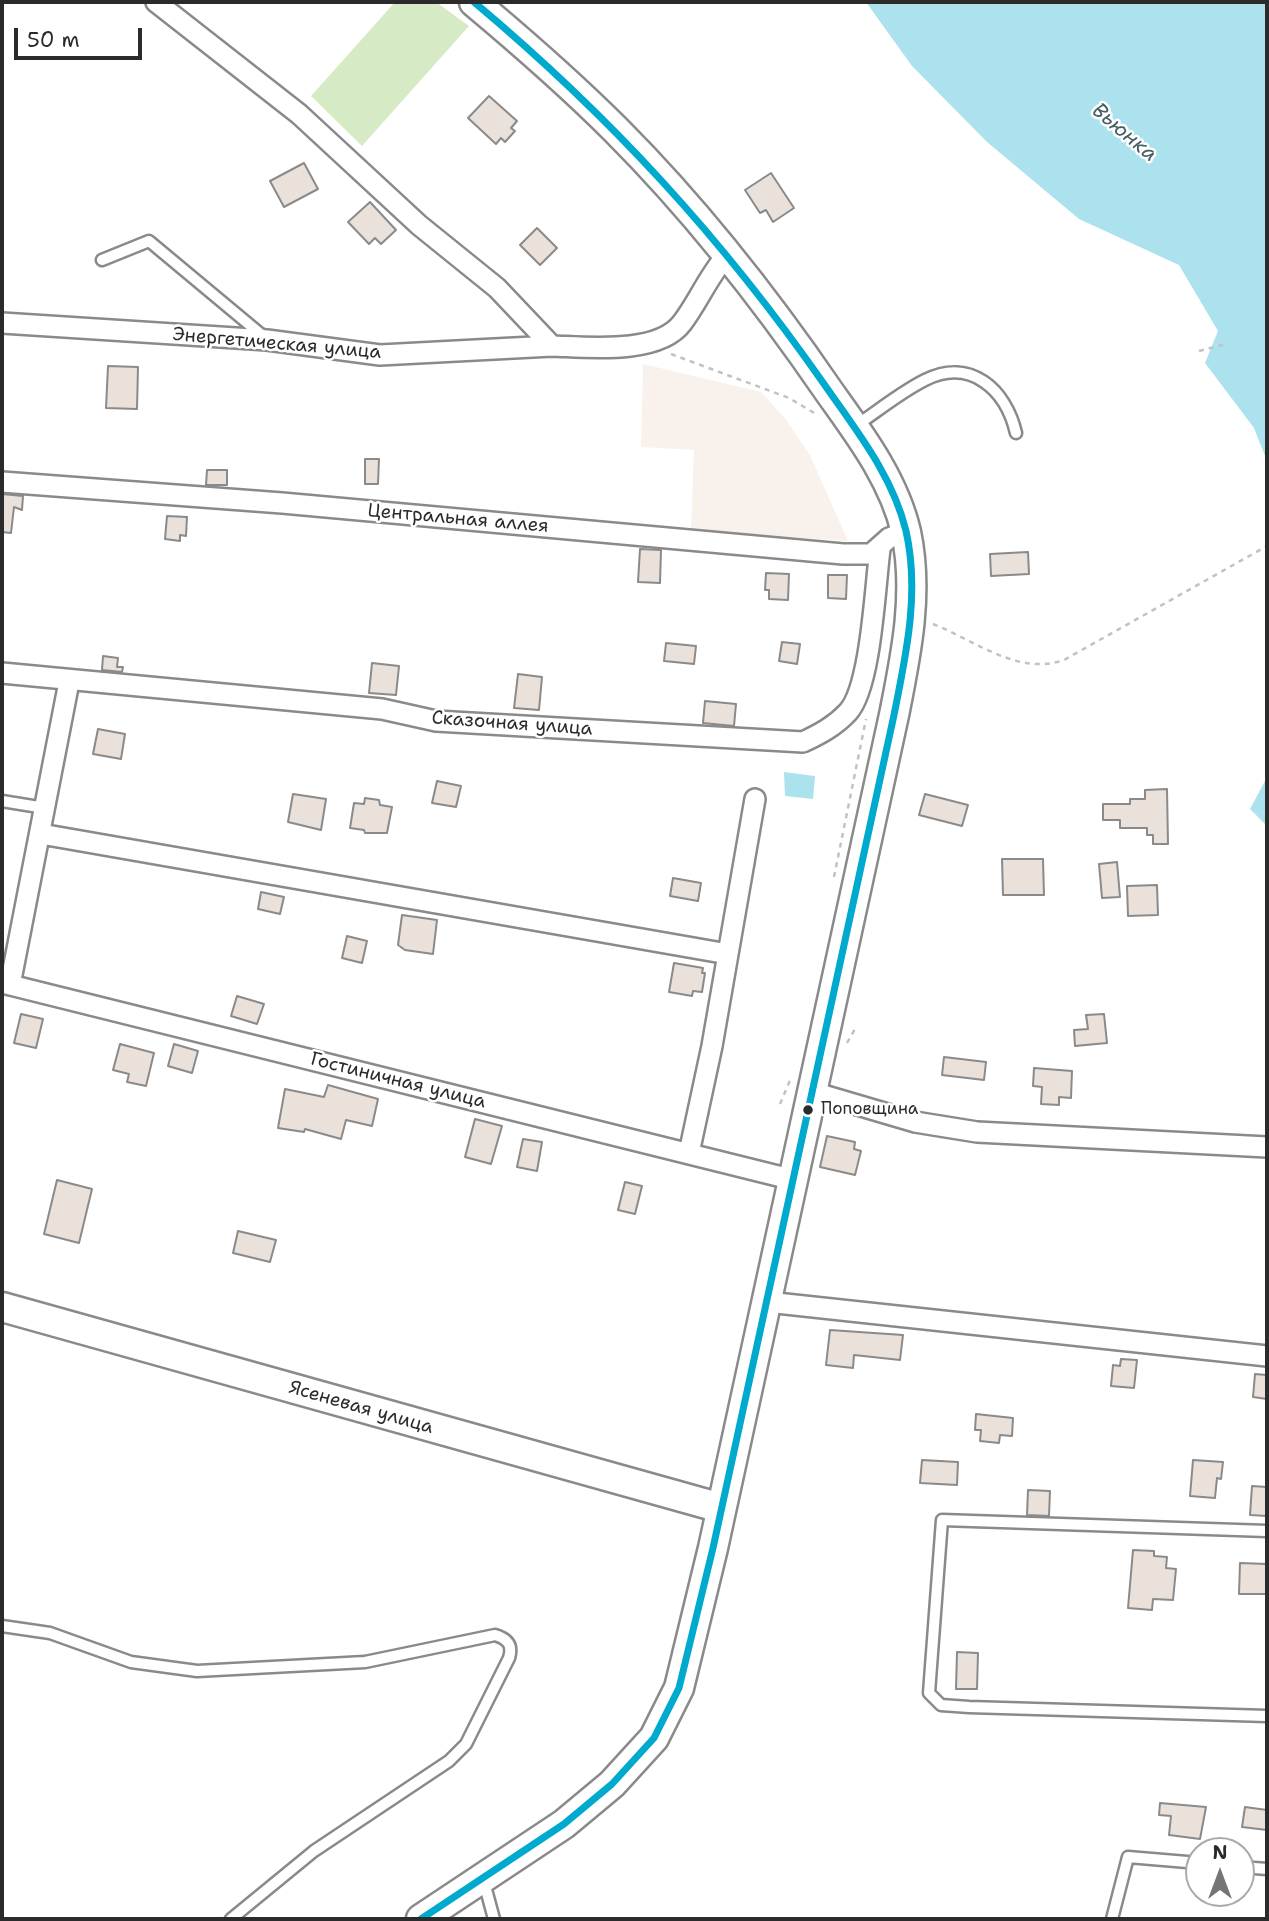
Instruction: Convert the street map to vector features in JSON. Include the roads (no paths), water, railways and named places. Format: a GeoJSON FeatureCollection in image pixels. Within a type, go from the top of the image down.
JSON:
{"type":"FeatureCollection","features":[{"type":"Feature","properties":{"kind":"main road"},"geometry":{"type":"LineString","coordinates":[[421,1919],[452,1905],[482,1878],[592,1802],[631,1767],[654,1738],[672,1705],[685,1670],[894,715],[911,614],[912,586],[906,532],[887,481],[854,427],[726,256],[617,131],[474,2]]}},
{"type":"Feature","properties":{"kind":"main road","name":"Ясеневая улица"},"geometry":{"type":"LineString","coordinates":[[2,1307],[721,1508]]}},
{"type":"Feature","properties":{"kind":"street"},"geometry":{"type":"LineString","coordinates":[[156,2],[299,114],[419,225],[497,288],[552,346]]}},
{"type":"Feature","properties":{"kind":"street","name":"Энергетическая улица"},"geometry":{"type":"LineString","coordinates":[[2,323],[267,340],[380,355],[552,346],[626,347],[671,334],[682,324],[709,276],[726,256]]}},
{"type":"Feature","properties":{"kind":"street","name":"Центральная аллея"},"geometry":{"type":"LineString","coordinates":[[2,482],[282,503],[843,554],[871,554],[880,549],[889,538],[906,532]]}},
{"type":"Feature","properties":{"kind":"street","name":"Сказочная улица"},"geometry":{"type":"LineString","coordinates":[[2,673],[382,709],[436,721],[803,742],[831,728],[850,710],[864,677],[880,549]]}},
{"type":"Feature","properties":{"kind":"street"},"geometry":{"type":"LineString","coordinates":[[6,984],[41,834],[69,681]]}},
{"type":"Feature","properties":{"kind":"street"},"geometry":{"type":"LineString","coordinates":[[688,1153],[728,954],[755,799]]}},
{"type":"Feature","properties":{"kind":"street"},"geometry":{"type":"LineString","coordinates":[[41,834],[728,954]]}},
{"type":"Feature","properties":{"kind":"street","name":"Гостиничная улица"},"geometry":{"type":"LineString","coordinates":[[6,984],[793,1180]]}},
{"type":"Feature","properties":{"kind":"street"},"geometry":{"type":"LineString","coordinates":[[813,1092],[915,1122],[977,1132],[1267,1147]]}},
{"type":"Feature","properties":{"kind":"street"},"geometry":{"type":"LineString","coordinates":[[766,1302],[1267,1356]]}},
{"type":"Feature","properties":{"kind":"lane"},"geometry":{"type":"LineString","coordinates":[[102,260],[149,242],[267,340]]}},
{"type":"Feature","properties":{"kind":"lane"},"geometry":{"type":"LineString","coordinates":[[854,427],[925,380],[954,373],[970,375],[992,387],[1008,407],[1016,433]]}},
{"type":"Feature","properties":{"kind":"lane"},"geometry":{"type":"LineString","coordinates":[[2,801],[46,808]]}},
{"type":"Feature","properties":{"kind":"lane"},"geometry":{"type":"LineString","coordinates":[[1267,1531],[942,1520],[929,1693],[941,1705],[968,1707],[1267,1716]]}},
{"type":"Feature","properties":{"kind":"lane"},"geometry":{"type":"LineString","coordinates":[[2,1626],[50,1633],[131,1662],[197,1671],[365,1662],[495,1635],[507,1640],[511,1646],[509,1658],[466,1744],[458,1753],[314,1851],[231,1919]]}},
{"type":"Feature","properties":{"kind":"lane"},"geometry":{"type":"LineString","coordinates":[[1112,1919],[1128,1857],[1185,1862]]}},
{"type":"Feature","properties":{"kind":"lane"},"geometry":{"type":"LineString","coordinates":[[482,1878],[494,1919]]}},
{"type":"Feature","properties":{"kind":"water","name":"Вьюнка"},"geometry":{"type":"Polygon","coordinates":[[[866,2],[1265,2],[1267,461],[1254,428],[1205,363],[1218,331],[1179,265],[1079,219],[987,142],[912,66],[866,2]]]}},
{"type":"Feature","properties":{"kind":"water"},"geometry":{"type":"Polygon","coordinates":[[[784,772],[815,776],[813,799],[785,796],[784,772]]]}},
{"type":"Feature","properties":{"kind":"water"},"geometry":{"type":"Polygon","coordinates":[[[1267,779],[1267,826],[1250,809],[1267,779]]]}},
{"type":"Feature","properties":{"kind":"place","name":"Поповщина"},"geometry":{"type":"Point","coordinates":[808,1110]}}]}
